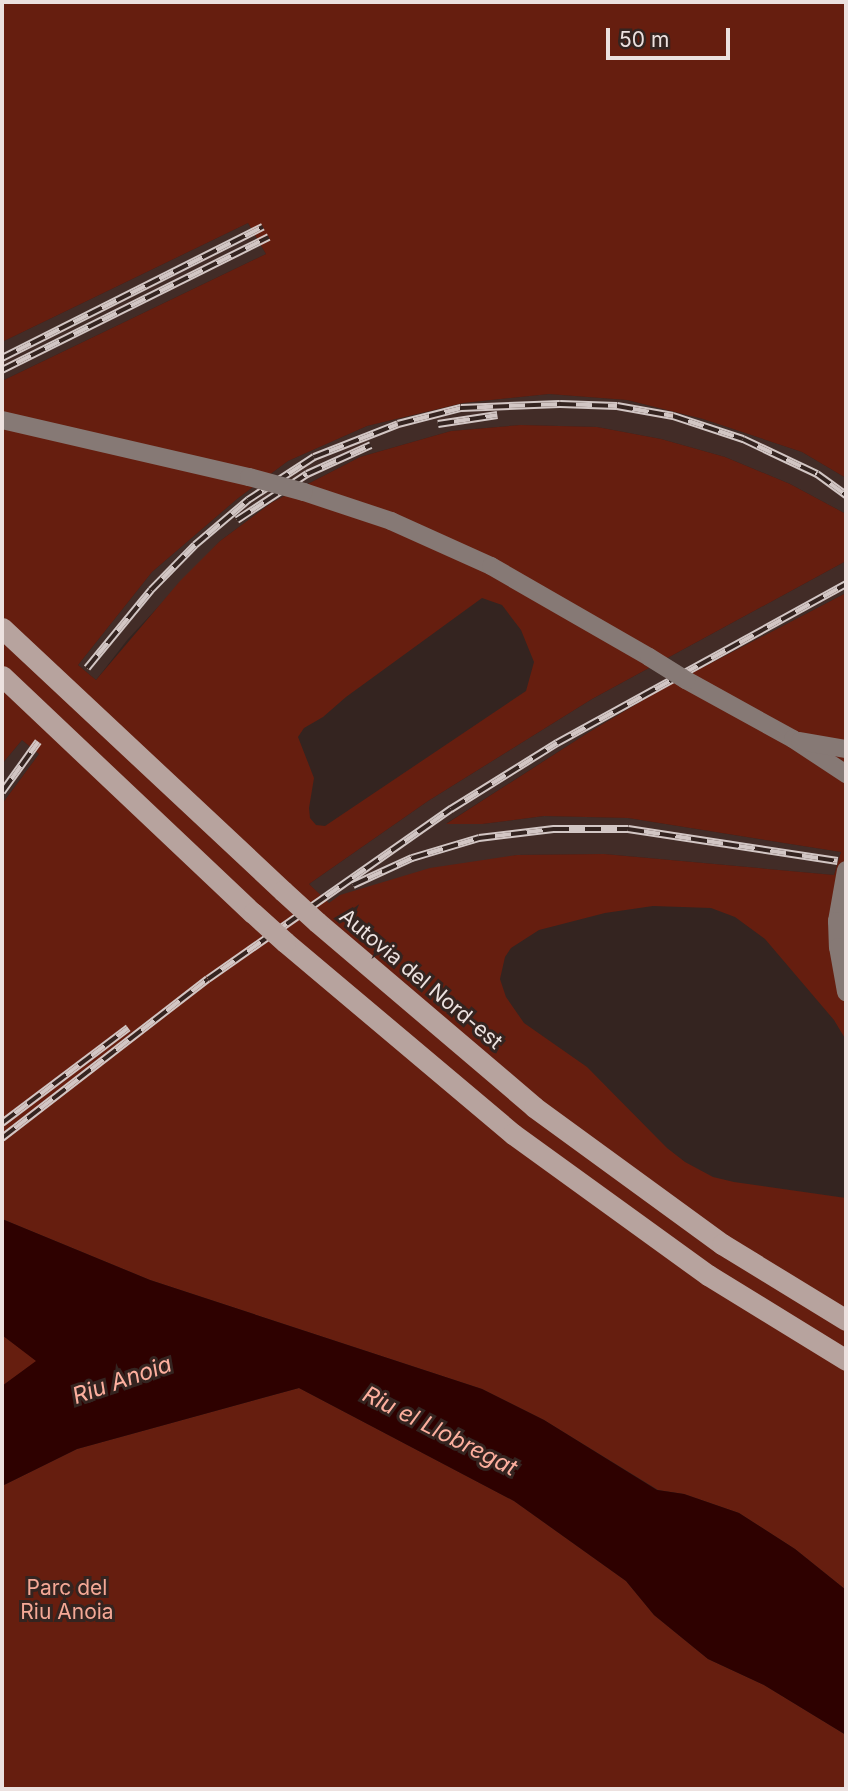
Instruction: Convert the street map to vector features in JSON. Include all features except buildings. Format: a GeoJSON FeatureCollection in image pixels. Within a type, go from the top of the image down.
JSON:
{"type":"FeatureCollection","features":[{"type":"Feature","properties":{"kind":"highway","name":"Autovia del Nord-est"},"geometry":{"type":"LineString","coordinates":[[2,628],[317,922],[534,1107],[722,1244],[846,1320]]}},
{"type":"Feature","properties":{"kind":"highway"},"geometry":{"type":"LineString","coordinates":[[2,676],[285,942],[513,1134],[708,1275],[846,1360]]}},
{"type":"Feature","properties":{"kind":"main road"},"geometry":{"type":"LineString","coordinates":[[2,420],[249,477],[390,521],[491,566],[793,740],[846,774]]}},
{"type":"Feature","properties":{"kind":"main road"},"geometry":{"type":"LineString","coordinates":[[793,740],[846,749]]}},
{"type":"Feature","properties":{"kind":"main road"},"geometry":{"type":"LineString","coordinates":[[846,870],[837,921],[846,992]]}},
{"type":"Feature","properties":{"kind":"shaded area"},"geometry":{"type":"Polygon","coordinates":[[[248,223],[266,254],[2,381],[2,342],[248,223]]]}},
{"type":"Feature","properties":{"kind":"shaded area"},"geometry":{"type":"Polygon","coordinates":[[[549,394],[627,400],[703,419],[802,452],[846,478],[846,514],[790,484],[725,457],[661,439],[597,427],[521,425],[451,431],[360,457],[271,503],[220,541],[128,639],[96,680],[78,665],[152,572],[237,499],[288,461],[367,426],[463,403],[549,394]]]}},
{"type":"Feature","properties":{"kind":"shaded area"},"geometry":{"type":"Polygon","coordinates":[[[846,561],[846,593],[667,686],[447,823],[482,824],[544,816],[628,818],[841,852],[834,875],[604,854],[517,855],[328,903],[309,884],[428,801],[592,699],[846,561]]]}},
{"type":"Feature","properties":{"kind":"shaded area"},"geometry":{"type":"Polygon","coordinates":[[[22,740],[39,754],[2,804],[2,764],[22,740]]]}},
{"type":"Feature","properties":{"kind":"green space"},"geometry":{"type":"Polygon","coordinates":[[[2,2],[846,2],[846,478],[802,452],[703,419],[627,400],[549,394],[463,403],[367,426],[288,461],[237,499],[152,572],[78,665],[96,680],[180,581],[220,541],[271,503],[360,457],[451,431],[521,425],[597,427],[661,439],[725,457],[790,484],[846,514],[846,561],[592,699],[428,801],[309,884],[329,903],[340,895],[430,868],[517,855],[604,854],[834,875],[841,852],[628,818],[544,816],[482,824],[446,824],[586,734],[667,686],[846,593],[846,1040],[834,1020],[765,939],[735,917],[711,908],[653,906],[605,913],[539,930],[511,948],[505,957],[500,979],[506,997],[524,1023],[587,1067],[667,1148],[685,1162],[713,1177],[734,1182],[846,1198],[846,1590],[795,1549],[739,1513],[684,1494],[658,1490],[544,1420],[482,1389],[150,1280],[2,1219],[2,804],[39,754],[22,740],[2,764],[2,381],[266,254],[248,223],[2,342],[2,2]],[[482,598],[346,697],[323,717],[304,728],[298,737],[314,778],[309,808],[310,818],[316,825],[325,826],[526,691],[534,662],[521,630],[502,605],[482,598]]]}},
{"type":"Feature","properties":{"kind":"green space"},"geometry":{"type":"Polygon","coordinates":[[[2,1335],[37,1361],[2,1386],[2,1335]]]}},
{"type":"Feature","properties":{"kind":"green space","name":"Parc del Riu Anoia"},"geometry":{"type":"Polygon","coordinates":[[[299,1388],[514,1501],[626,1581],[654,1615],[708,1659],[764,1685],[846,1735],[846,1789],[2,1789],[2,1486],[77,1449],[299,1388]]]}},
{"type":"Feature","properties":{"kind":"water"},"geometry":{"type":"Polygon","coordinates":[[[2,1219],[150,1280],[482,1389],[544,1420],[657,1490],[684,1494],[739,1513],[795,1549],[846,1590],[846,1735],[764,1685],[708,1659],[654,1615],[626,1581],[514,1501],[299,1388],[77,1449],[2,1486],[2,1386],[36,1361],[2,1335],[2,1219]]]}},
{"type":"Feature","properties":{"kind":"railway"},"geometry":{"type":"LineString","coordinates":[[2,358],[263,227]]}},
{"type":"Feature","properties":{"kind":"railway"},"geometry":{"type":"LineString","coordinates":[[2,370],[269,237]]}},
{"type":"Feature","properties":{"kind":"railway"},"geometry":{"type":"LineString","coordinates":[[87,668],[151,590],[195,545],[248,500],[314,457],[398,424],[461,408],[560,404],[617,406],[673,416],[743,439],[817,474],[846,495]]}},
{"type":"Feature","properties":{"kind":"railway"},"geometry":{"type":"LineString","coordinates":[[438,424],[497,415]]}},
{"type":"Feature","properties":{"kind":"railway"},"geometry":{"type":"LineString","coordinates":[[237,520],[307,474],[371,445]]}},
{"type":"Feature","properties":{"kind":"railway"},"geometry":{"type":"LineString","coordinates":[[2,1138],[208,979],[451,809],[557,743],[846,584]]}},
{"type":"Feature","properties":{"kind":"railway"},"geometry":{"type":"LineString","coordinates":[[2,792],[38,742]]}},
{"type":"Feature","properties":{"kind":"railway"},"geometry":{"type":"LineString","coordinates":[[353,885],[412,858],[479,838],[553,829],[628,829],[838,861]]}},
{"type":"Feature","properties":{"kind":"railway"},"geometry":{"type":"LineString","coordinates":[[2,1123],[128,1028]]}},
{"type":"Feature","properties":{"kind":"water label","name":"Riu Anoia"},"geometry":{"type":"Point","coordinates":[122,1380]}},
{"type":"Feature","properties":{"kind":"water label","name":"Riu el Llobregat"},"geometry":{"type":"Point","coordinates":[440,1431]}}]}
